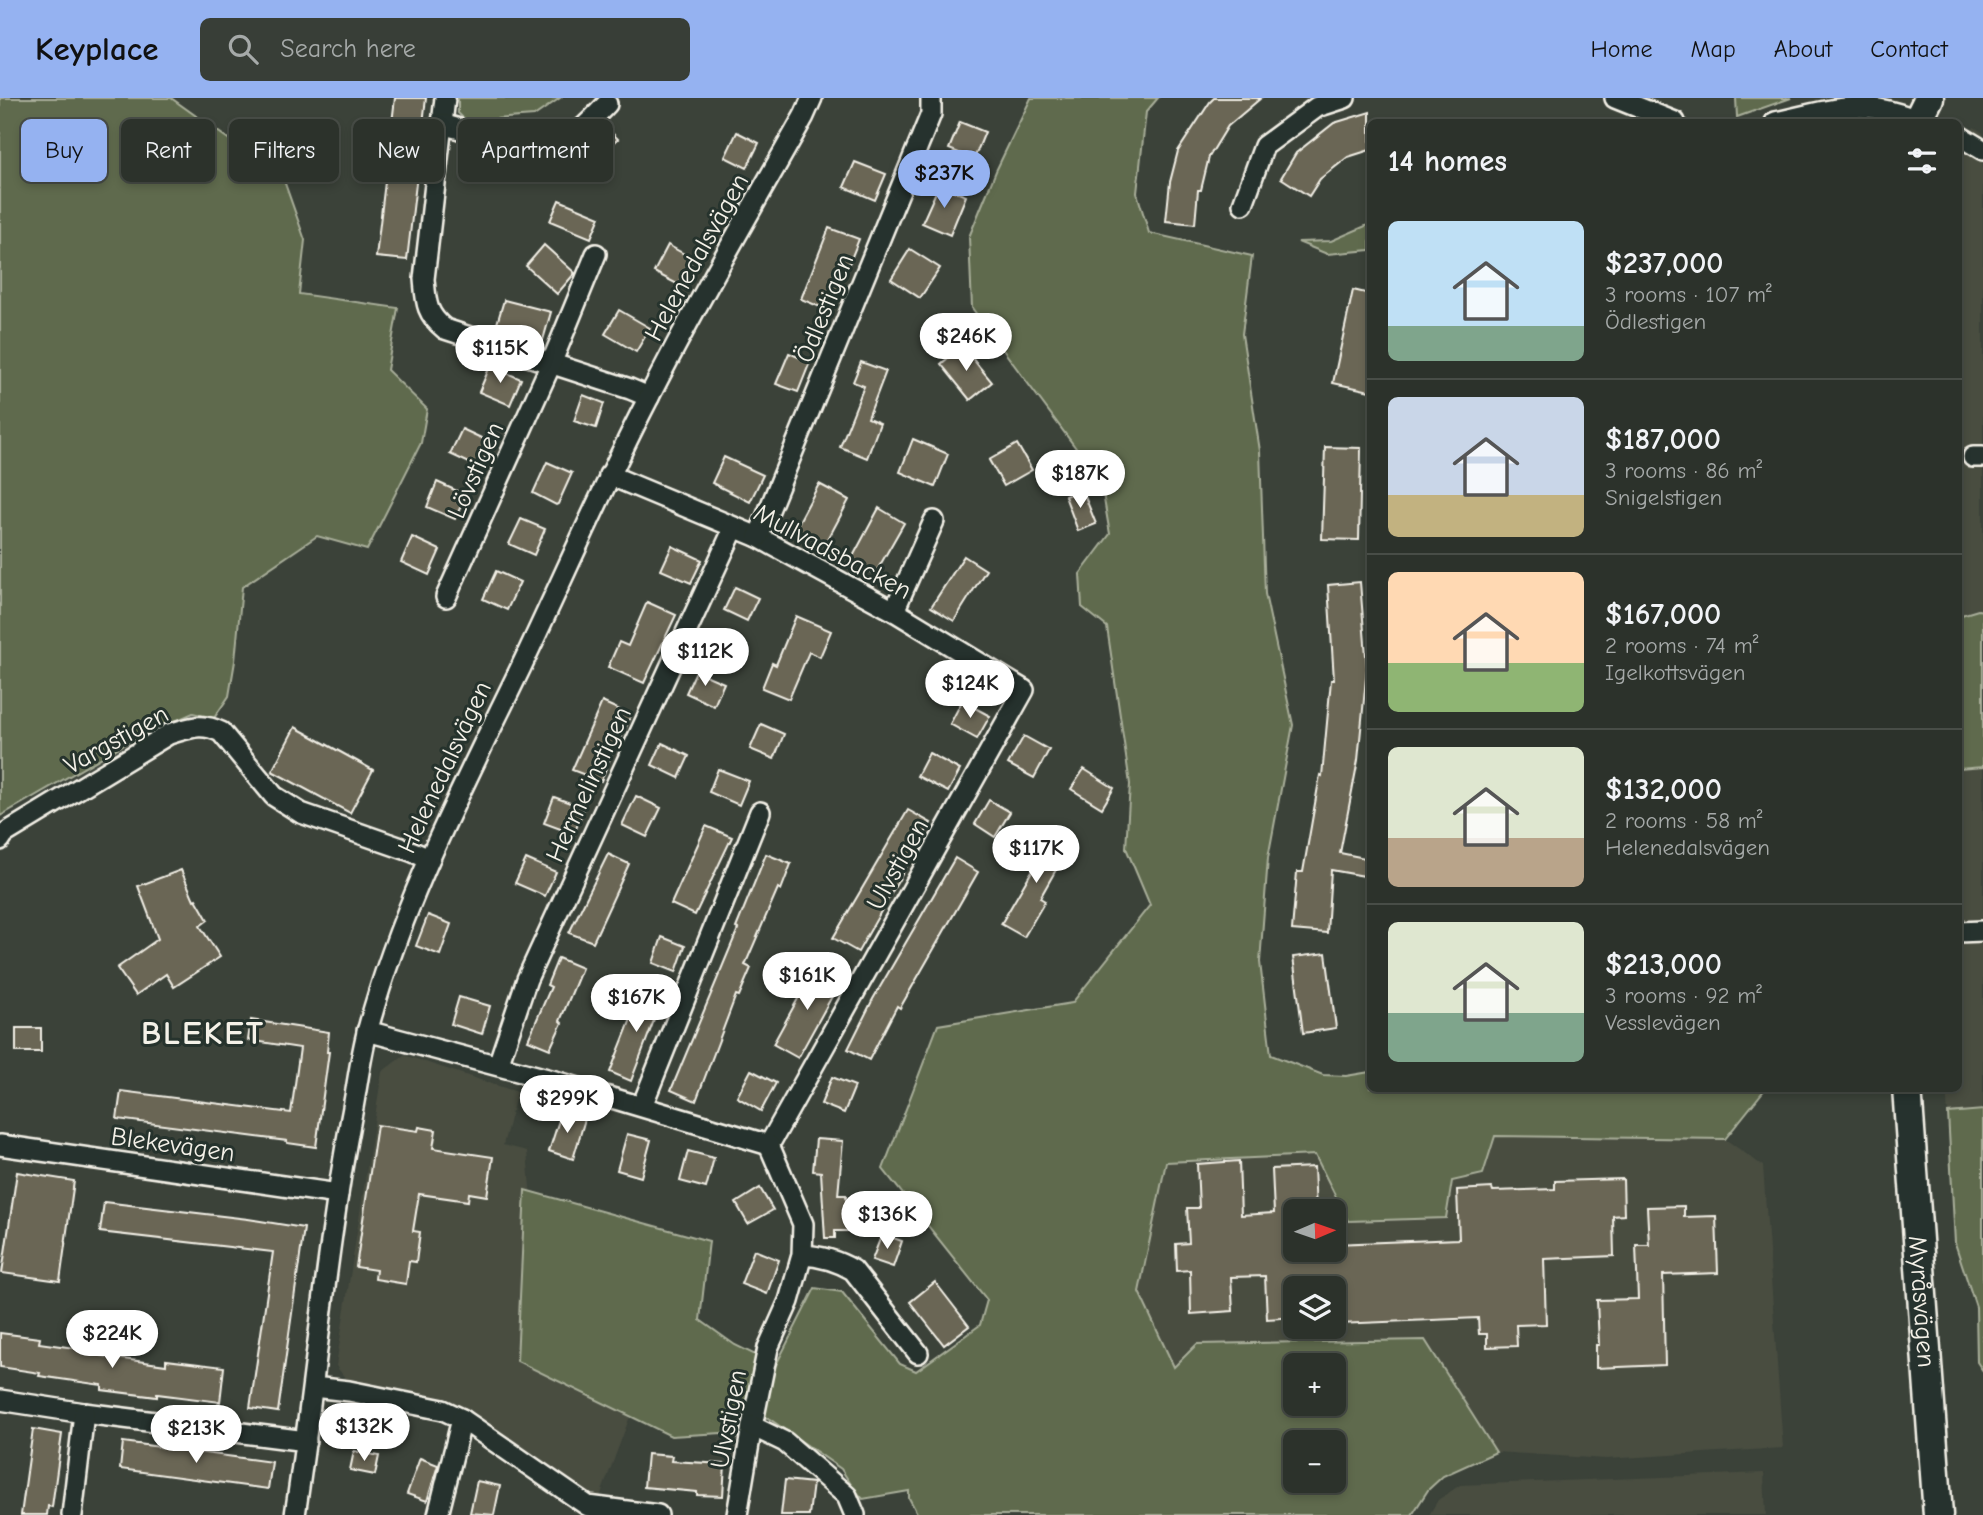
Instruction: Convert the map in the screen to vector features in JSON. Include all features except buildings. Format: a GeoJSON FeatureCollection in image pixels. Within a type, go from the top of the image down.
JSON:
{"type":"FeatureCollection","features":[{"type":"Feature","properties":{"kind":"street"},"geometry":{"type":"LineString","coordinates":[[442,119],[444,98]]}},
{"type":"Feature","properties":{"kind":"street","name":"Helenedalsvägen"},"geometry":{"type":"LineString","coordinates":[[295,1515],[331,1232],[367,1031],[400,928],[429,859],[609,475],[812,98]]}},
{"type":"Feature","properties":{"kind":"street","name":"Ödlestigen"},"geometry":{"type":"LineString","coordinates":[[758,537],[931,114],[931,98]]}},
{"type":"Feature","properties":{"kind":"street"},"geometry":{"type":"LineString","coordinates":[[1243,204],[1264,146],[1317,107],[1345,98]]}},
{"type":"Feature","properties":{"kind":"street"},"geometry":{"type":"LineString","coordinates":[[1615,98],[1668,119]]}},
{"type":"Feature","properties":{"kind":"street"},"geometry":{"type":"LineString","coordinates":[[444,125],[524,145],[559,145],[607,104]]}},
{"type":"Feature","properties":{"kind":"street"},"geometry":{"type":"LineString","coordinates":[[1789,119],[1847,107],[1871,107],[1922,116]]}},
{"type":"Feature","properties":{"kind":"street"},"geometry":{"type":"LineString","coordinates":[[1962,137],[1983,150]]}},
{"type":"Feature","properties":{"kind":"street"},"geometry":{"type":"LineString","coordinates":[[435,182],[424,279],[426,304],[434,321],[445,329],[649,397]]}},
{"type":"Feature","properties":{"kind":"street","name":"Lövstigen"},"geometry":{"type":"LineString","coordinates":[[446,597],[551,364],[596,254]]}},
{"type":"Feature","properties":{"kind":"street","name":"Mullvadsbacken"},"geometry":{"type":"LineString","coordinates":[[609,475],[758,537],[894,611],[1024,690]]}},
{"type":"Feature","properties":{"kind":"street"},"geometry":{"type":"LineString","coordinates":[[894,611],[934,521]]}},
{"type":"Feature","properties":{"kind":"street","name":"Hermelinstigen"},"geometry":{"type":"LineString","coordinates":[[498,1065],[527,979],[734,528]]}},
{"type":"Feature","properties":{"kind":"street","name":"Ulvstigen"},"geometry":{"type":"LineString","coordinates":[[737,1515],[768,1348],[789,1301],[802,1255],[803,1224],[769,1145],[1024,690]]}},
{"type":"Feature","properties":{"kind":"street","name":"Vargstigen"},"geometry":{"type":"LineString","coordinates":[[2,837],[169,734],[200,725],[221,732],[274,796],[300,813],[429,859]]}},
{"type":"Feature","properties":{"kind":"street"},"geometry":{"type":"LineString","coordinates":[[642,1106],[760,812]]}},
{"type":"Feature","properties":{"kind":"street"},"geometry":{"type":"LineString","coordinates":[[1962,932],[1983,931]]}},
{"type":"Feature","properties":{"kind":"street"},"geometry":{"type":"LineString","coordinates":[[367,1031],[498,1065],[769,1145]]}},
{"type":"Feature","properties":{"kind":"street","name":"Myråsvägen"},"geometry":{"type":"LineString","coordinates":[[1908,1092],[1937,1515]]}},
{"type":"Feature","properties":{"kind":"street","name":"Blekevägen"},"geometry":{"type":"LineString","coordinates":[[0,1145],[338,1194]]}},
{"type":"Feature","properties":{"kind":"street"},"geometry":{"type":"LineString","coordinates":[[802,1255],[816,1255],[838,1261],[853,1270],[918,1353]]}},
{"type":"Feature","properties":{"kind":"street"},"geometry":{"type":"LineString","coordinates":[[313,1387],[349,1391],[443,1410],[462,1419],[588,1510],[658,1515]]}},
{"type":"Feature","properties":{"kind":"street"},"geometry":{"type":"LineString","coordinates":[[0,1400],[306,1441]]}},
{"type":"Feature","properties":{"kind":"street"},"geometry":{"type":"LineString","coordinates":[[72,1515],[84,1413]]}},
{"type":"Feature","properties":{"kind":"street"},"geometry":{"type":"LineString","coordinates":[[438,1515],[462,1419]]}},
{"type":"Feature","properties":{"kind":"street"},"geometry":{"type":"LineString","coordinates":[[752,1426],[785,1442],[847,1496],[855,1515]]}},
{"type":"Feature","properties":{"kind":"shaded area"},"geometry":{"type":"Polygon","coordinates":[[[1974,127],[1983,133],[1983,1110],[1948,1113],[1946,1092],[1962,1092],[1962,157],[1974,127]]]}},
{"type":"Feature","properties":{"kind":"shaded area"},"geometry":{"type":"Polygon","coordinates":[[[404,1055],[517,1092],[503,1145],[527,1151],[539,1298],[632,1411],[598,1502],[567,1493],[448,1400],[349,1383],[336,1366],[382,1072],[404,1055]]]}},
{"type":"Feature","properties":{"kind":"shaded area"},"geometry":{"type":"Polygon","coordinates":[[[1495,1136],[1725,1139],[1763,1166],[1783,1448],[1606,1459],[1496,1452],[1425,1340],[1308,1353],[1283,1353],[1283,1356],[1174,1368],[1139,1292],[1166,1162],[1316,1155],[1337,1199],[1283,1199],[1283,1262],[1346,1262],[1346,1217],[1348,1221],[1446,1218],[1452,1181],[1483,1174],[1495,1136]]]}},
{"type":"Feature","properties":{"kind":"shaded area"},"geometry":{"type":"Polygon","coordinates":[[[1764,1473],[1766,1515],[1429,1515],[1438,1500],[1460,1485],[1764,1473]]]}},
{"type":"Feature","properties":{"kind":"green space"},"geometry":{"type":"Polygon","coordinates":[[[0,98],[171,98],[200,119],[121,119],[121,182],[215,182],[215,129],[229,139],[229,182],[284,182],[305,240],[299,294],[398,308],[387,370],[427,409],[421,443],[367,550],[317,536],[242,587],[229,696],[214,718],[193,713],[130,741],[0,816],[0,98]]]}},
{"type":"Feature","properties":{"kind":"green space"},"geometry":{"type":"Polygon","coordinates":[[[458,98],[560,98],[534,116],[465,119],[458,113],[458,98]]]}},
{"type":"Feature","properties":{"kind":"green space"},"geometry":{"type":"Polygon","coordinates":[[[1031,98],[1158,98],[1146,112],[1137,193],[1149,233],[1252,256],[1242,334],[1260,451],[1265,594],[1293,725],[1268,858],[1260,962],[1271,1055],[1323,1075],[1346,1076],[1367,1072],[1367,1092],[1763,1092],[1725,1139],[1495,1136],[1483,1174],[1452,1181],[1446,1218],[1348,1221],[1346,1199],[1337,1199],[1315,1155],[1166,1162],[1139,1292],[1174,1367],[1197,1344],[1425,1340],[1496,1452],[1443,1476],[1428,1490],[1412,1515],[918,1515],[909,1498],[909,1491],[863,1499],[841,1469],[768,1418],[744,1412],[739,1432],[671,1436],[517,1361],[525,1190],[709,1241],[700,1320],[735,1345],[776,1365],[815,1288],[842,1292],[900,1364],[916,1371],[980,1325],[987,1300],[883,1169],[938,1025],[1072,1003],[1150,905],[1126,848],[1130,784],[1107,627],[1082,607],[1080,574],[1110,534],[1101,482],[972,308],[969,237],[996,171],[1031,98]]]}},
{"type":"Feature","properties":{"kind":"green space"},"geometry":{"type":"Polygon","coordinates":[[[1736,98],[1791,98],[1737,117],[1736,98]]]}},
{"type":"Feature","properties":{"kind":"green space"},"geometry":{"type":"Polygon","coordinates":[[[1367,225],[1367,250],[1327,254],[1298,242],[1331,241],[1367,225]]]}},
{"type":"Feature","properties":{"kind":"green space"},"geometry":{"type":"Polygon","coordinates":[[[1983,611],[1983,767],[1962,769],[1962,615],[1983,611]]]}},
{"type":"Feature","properties":{"kind":"green space"},"geometry":{"type":"Polygon","coordinates":[[[1983,1110],[1983,1371],[1977,1362],[1976,1307],[1955,1243],[1948,1113],[1983,1110]]]}},
{"type":"Feature","properties":{"kind":"district","name":"BLEKET"},"geometry":{"type":"Point","coordinates":[203,1032]}}]}
